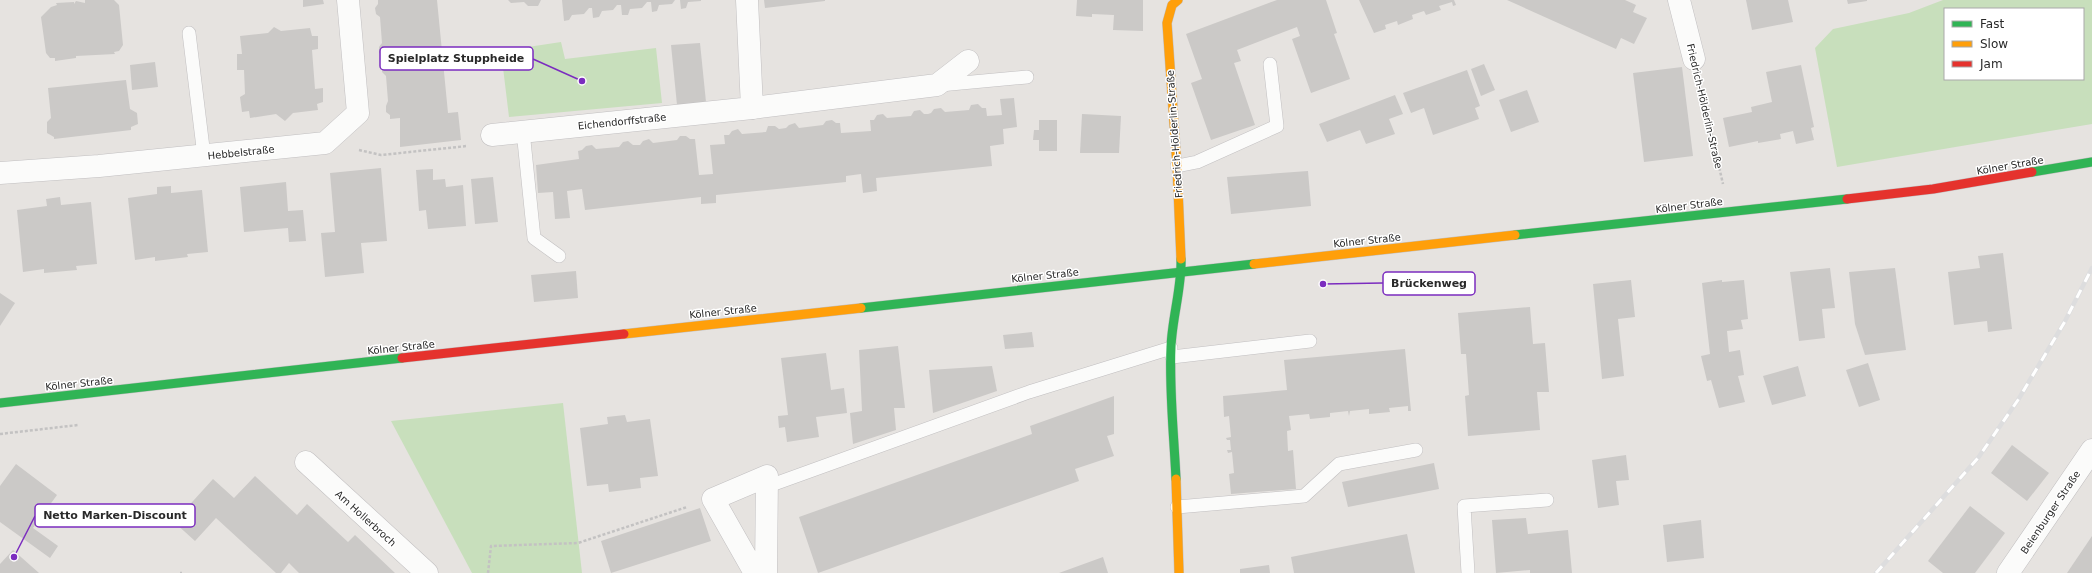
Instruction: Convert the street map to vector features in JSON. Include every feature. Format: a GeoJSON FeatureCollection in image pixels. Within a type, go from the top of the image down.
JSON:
{"type":"FeatureCollection","features":[{"type":"Feature","properties":{"kind":"main road","name":"Friedrich-Hölderlin-Straße"},"geometry":{"type":"LineString","coordinates":[[1178,0],[1172,5],[1167,22],[1177,166],[1182,271],[1175,304],[1172,352],[1179,573]]}},
{"type":"Feature","properties":{"kind":"main road","name":"Kölner Straße"},"geometry":{"type":"LineString","coordinates":[[0,403],[1932,189],[2092,161]]}},
{"type":"Feature","properties":{"kind":"street"},"geometry":{"type":"LineString","coordinates":[[325,143],[358,113],[348,0]]}},
{"type":"Feature","properties":{"kind":"street"},"geometry":{"type":"LineString","coordinates":[[747,0],[752,108]]}},
{"type":"Feature","properties":{"kind":"street","name":"Friedrich-Hölderlin-Straße"},"geometry":{"type":"LineString","coordinates":[[1679,0],[1694,59]]}},
{"type":"Feature","properties":{"kind":"street"},"geometry":{"type":"LineString","coordinates":[[937,85],[968,61]]}},
{"type":"Feature","properties":{"kind":"street","name":"Eichendorffstraße"},"geometry":{"type":"LineString","coordinates":[[492,135],[752,108],[937,85]]}},
{"type":"Feature","properties":{"kind":"street","name":"Hebbelstraße"},"geometry":{"type":"LineString","coordinates":[[0,173],[99,166],[325,143]]}},
{"type":"Feature","properties":{"kind":"street","name":"Beienburger Straße"},"geometry":{"type":"LineString","coordinates":[[2008,573],[2092,450]]}},
{"type":"Feature","properties":{"kind":"street","name":"Am Hollerbroch"},"geometry":{"type":"LineString","coordinates":[[306,462],[427,573]]}},
{"type":"Feature","properties":{"kind":"street"},"geometry":{"type":"LineString","coordinates":[[755,573],[713,499],[766,476],[766,573]]}},
{"type":"Feature","properties":{"kind":"lane"},"geometry":{"type":"LineString","coordinates":[[189,33],[204,156]]}},
{"type":"Feature","properties":{"kind":"lane"},"geometry":{"type":"LineString","coordinates":[[1177,166],[1197,162],[1277,126],[1270,64]]}},
{"type":"Feature","properties":{"kind":"lane"},"geometry":{"type":"LineString","coordinates":[[937,85],[1027,77]]}},
{"type":"Feature","properties":{"kind":"lane"},"geometry":{"type":"LineString","coordinates":[[523,131],[534,238],[559,256]]}},
{"type":"Feature","properties":{"kind":"lane"},"geometry":{"type":"LineString","coordinates":[[766,487],[1029,392],[1172,352],[1310,341]]}},
{"type":"Feature","properties":{"kind":"lane"},"geometry":{"type":"LineString","coordinates":[[1177,507],[1304,496],[1339,464],[1416,450]]}},
{"type":"Feature","properties":{"kind":"lane"},"geometry":{"type":"LineString","coordinates":[[1468,573],[1464,506],[1547,500]]}},
{"type":"Feature","properties":{"kind":"path","name":"Friedrich-Hölderlin-Straße"},"geometry":{"type":"LineString","coordinates":[[1694,59],[1719,170],[1731,211]]}},
{"type":"Feature","properties":{"kind":"path"},"geometry":{"type":"LineString","coordinates":[[325,143],[381,154],[478,145],[492,135]]}},
{"type":"Feature","properties":{"kind":"path"},"geometry":{"type":"LineString","coordinates":[[488,573],[491,546],[578,543],[713,499]]}},
{"type":"Feature","properties":{"kind":"green space"},"geometry":{"type":"Polygon","coordinates":[[[1943,0],[2092,0],[2092,124],[1837,167],[1815,48],[1833,29],[1909,13],[1943,0]]]}},
{"type":"Feature","properties":{"kind":"green space"},"geometry":{"type":"Polygon","coordinates":[[[561,42],[565,59],[656,48],[662,103],[509,117],[501,51],[561,42]]]}},
{"type":"Feature","properties":{"kind":"green space"},"geometry":{"type":"Polygon","coordinates":[[[563,403],[582,573],[472,573],[391,421],[563,403]]]}},
{"type":"Feature","properties":{"kind":"building"},"geometry":{"type":"Polygon","coordinates":[[[85,0],[114,0],[119,5],[123,45],[119,51],[114,52],[115,54],[76,56],[76,58],[55,61],[55,58],[50,58],[46,53],[41,17],[51,7],[57,5],[56,3],[74,2],[74,4],[76,1],[85,3],[85,0]]]}},
{"type":"Feature","properties":{"kind":"building"},"geometry":{"type":"Polygon","coordinates":[[[303,0],[323,0],[324,4],[303,7],[303,0]]]}},
{"type":"Feature","properties":{"kind":"building"},"geometry":{"type":"Polygon","coordinates":[[[378,0],[437,0],[448,113],[458,112],[461,140],[400,147],[400,118],[390,119],[390,115],[386,112],[388,101],[386,76],[382,72],[384,56],[379,53],[379,47],[382,43],[380,17],[376,14],[375,8],[378,4],[378,0]]]}},
{"type":"Feature","properties":{"kind":"building"},"geometry":{"type":"Polygon","coordinates":[[[508,0],[541,0],[538,6],[528,6],[524,2],[511,3],[508,0]]]}},
{"type":"Feature","properties":{"kind":"building"},"geometry":{"type":"Polygon","coordinates":[[[562,0],[675,0],[672,4],[659,5],[657,11],[652,12],[651,2],[647,2],[642,8],[630,9],[628,15],[622,15],[621,5],[617,5],[613,10],[602,11],[599,17],[593,18],[592,8],[589,8],[584,14],[572,15],[569,20],[564,21],[562,0]]]}},
{"type":"Feature","properties":{"kind":"building"},"geometry":{"type":"Polygon","coordinates":[[[680,0],[701,1],[688,2],[686,8],[681,9],[680,0]]]}},
{"type":"Feature","properties":{"kind":"building"},"geometry":{"type":"Polygon","coordinates":[[[764,0],[825,0],[825,1],[765,8],[764,0]]]}},
{"type":"Feature","properties":{"kind":"building"},"geometry":{"type":"Polygon","coordinates":[[[1077,0],[1143,0],[1143,31],[1113,30],[1114,15],[1092,14],[1092,17],[1076,16],[1077,0]]]}},
{"type":"Feature","properties":{"kind":"building"},"geometry":{"type":"Polygon","coordinates":[[[1277,0],[1326,0],[1337,33],[1334,34],[1350,79],[1311,93],[1292,39],[1300,36],[1297,27],[1237,50],[1241,61],[1234,63],[1255,125],[1211,140],[1191,83],[1202,79],[1186,34],[1277,0]]]}},
{"type":"Feature","properties":{"kind":"building"},"geometry":{"type":"Polygon","coordinates":[[[1359,0],[1454,0],[1456,5],[1453,6],[1452,2],[1439,6],[1441,10],[1426,15],[1424,11],[1412,15],[1413,19],[1398,25],[1397,21],[1385,25],[1386,29],[1374,33],[1359,0]]]}},
{"type":"Feature","properties":{"kind":"building"},"geometry":{"type":"Polygon","coordinates":[[[1507,0],[1625,0],[1636,5],[1633,12],[1647,18],[1634,44],[1621,38],[1616,49],[1507,0]]]}},
{"type":"Feature","properties":{"kind":"building"},"geometry":{"type":"Polygon","coordinates":[[[1746,0],[1788,0],[1793,22],[1752,30],[1746,0]]]}},
{"type":"Feature","properties":{"kind":"building"},"geometry":{"type":"Polygon","coordinates":[[[1847,0],[1867,0],[1867,1],[1848,4],[1847,0]]]}},
{"type":"Feature","properties":{"kind":"building"},"geometry":{"type":"Polygon","coordinates":[[[274,27],[281,31],[310,28],[312,36],[318,36],[318,49],[312,50],[315,89],[323,88],[323,102],[317,104],[318,110],[293,113],[285,121],[276,114],[250,118],[249,111],[242,112],[240,97],[245,94],[244,70],[237,70],[237,54],[242,54],[240,36],[268,33],[274,27]]]}},
{"type":"Feature","properties":{"kind":"building"},"geometry":{"type":"Polygon","coordinates":[[[700,43],[706,102],[677,105],[671,45],[700,43]]]}},
{"type":"Feature","properties":{"kind":"building"},"geometry":{"type":"Polygon","coordinates":[[[155,62],[158,87],[132,90],[130,65],[155,62]]]}},
{"type":"Feature","properties":{"kind":"building"},"geometry":{"type":"Polygon","coordinates":[[[1484,64],[1495,90],[1481,96],[1471,69],[1484,64]]]}},
{"type":"Feature","properties":{"kind":"building"},"geometry":{"type":"Polygon","coordinates":[[[1801,65],[1814,127],[1811,128],[1814,140],[1796,144],[1793,131],[1780,134],[1781,139],[1758,143],[1758,141],[1729,147],[1723,118],[1752,112],[1751,107],[1772,102],[1766,72],[1801,65]]]}},
{"type":"Feature","properties":{"kind":"building"},"geometry":{"type":"Polygon","coordinates":[[[1682,67],[1693,156],[1644,162],[1633,73],[1682,67]]]}},
{"type":"Feature","properties":{"kind":"building"},"geometry":{"type":"Polygon","coordinates":[[[1467,70],[1480,106],[1475,108],[1479,119],[1433,135],[1424,108],[1411,113],[1403,93],[1467,70]]]}},
{"type":"Feature","properties":{"kind":"building"},"geometry":{"type":"Polygon","coordinates":[[[126,80],[130,109],[137,113],[138,124],[131,127],[131,130],[54,139],[54,137],[47,133],[47,122],[51,118],[48,88],[126,80]]]}},
{"type":"Feature","properties":{"kind":"building"},"geometry":{"type":"Polygon","coordinates":[[[1527,90],[1539,122],[1511,132],[1499,100],[1527,90]]]}},
{"type":"Feature","properties":{"kind":"building"},"geometry":{"type":"Polygon","coordinates":[[[1395,95],[1403,114],[1389,119],[1395,134],[1366,144],[1360,130],[1327,142],[1319,124],[1395,95]]]}},
{"type":"Feature","properties":{"kind":"building"},"geometry":{"type":"Polygon","coordinates":[[[1014,98],[1017,127],[1003,129],[1004,144],[990,146],[992,166],[876,178],[877,191],[863,193],[861,174],[846,176],[846,182],[716,195],[716,203],[701,204],[701,197],[585,210],[582,189],[567,191],[570,218],[555,219],[553,192],[538,193],[536,165],[579,159],[578,151],[582,150],[586,146],[592,145],[596,149],[619,147],[623,142],[628,141],[633,145],[640,145],[643,141],[649,139],[653,143],[677,140],[680,136],[686,136],[690,139],[695,139],[699,175],[713,174],[710,145],[725,144],[724,135],[729,135],[732,131],[738,129],[742,134],[766,132],[768,126],[775,126],[779,129],[786,128],[795,123],[799,128],[823,125],[826,121],[832,120],[836,123],[840,123],[841,133],[871,131],[870,120],[874,120],[877,115],[883,114],[887,118],[911,116],[914,111],[920,110],[924,114],[928,114],[934,109],[941,108],[945,112],[969,110],[971,105],[978,104],[982,108],[986,108],[987,116],[1002,115],[1000,99],[1014,98]]]}},
{"type":"Feature","properties":{"kind":"building"},"geometry":{"type":"Polygon","coordinates":[[[1082,114],[1121,116],[1119,153],[1080,153],[1082,114]]]}},
{"type":"Feature","properties":{"kind":"building"},"geometry":{"type":"Polygon","coordinates":[[[1039,120],[1057,120],[1057,151],[1039,151],[1039,140],[1033,140],[1034,130],[1039,130],[1039,120]]]}},
{"type":"Feature","properties":{"kind":"building"},"geometry":{"type":"Polygon","coordinates":[[[381,168],[387,241],[361,243],[364,273],[325,277],[321,233],[335,232],[330,173],[381,168]]]}},
{"type":"Feature","properties":{"kind":"building"},"geometry":{"type":"Polygon","coordinates":[[[433,169],[433,180],[445,179],[446,187],[463,185],[466,226],[428,229],[426,210],[419,211],[416,170],[433,169]]]}},
{"type":"Feature","properties":{"kind":"building"},"geometry":{"type":"Polygon","coordinates":[[[1308,171],[1311,206],[1231,214],[1227,177],[1308,171]]]}},
{"type":"Feature","properties":{"kind":"building"},"geometry":{"type":"Polygon","coordinates":[[[493,177],[498,222],[475,224],[471,179],[493,177]]]}},
{"type":"Feature","properties":{"kind":"building"},"geometry":{"type":"Polygon","coordinates":[[[286,182],[288,211],[303,210],[306,241],[289,242],[288,228],[244,232],[240,187],[286,182]]]}},
{"type":"Feature","properties":{"kind":"building"},"geometry":{"type":"Polygon","coordinates":[[[171,186],[171,193],[202,190],[208,252],[187,254],[188,257],[155,261],[155,257],[135,260],[128,198],[157,194],[157,187],[171,186]]]}},
{"type":"Feature","properties":{"kind":"building"},"geometry":{"type":"Polygon","coordinates":[[[60,197],[61,205],[91,202],[97,264],[76,266],[77,270],[44,273],[44,269],[23,272],[17,210],[47,206],[46,199],[60,197]]]}},
{"type":"Feature","properties":{"kind":"building"},"geometry":{"type":"Polygon","coordinates":[[[2003,253],[2012,329],[1988,332],[1987,321],[1954,325],[1948,272],[1980,268],[1978,256],[2003,253]]]}},
{"type":"Feature","properties":{"kind":"building"},"geometry":{"type":"Polygon","coordinates":[[[1830,268],[1835,308],[1822,309],[1825,338],[1799,341],[1790,272],[1830,268]]]}},
{"type":"Feature","properties":{"kind":"building"},"geometry":{"type":"Polygon","coordinates":[[[1895,268],[1906,350],[1865,355],[1855,324],[1849,272],[1895,268]]]}},
{"type":"Feature","properties":{"kind":"building"},"geometry":{"type":"Polygon","coordinates":[[[576,271],[578,298],[534,302],[531,275],[576,271]]]}},
{"type":"Feature","properties":{"kind":"building"},"geometry":{"type":"Polygon","coordinates":[[[1631,280],[1635,317],[1618,319],[1624,376],[1602,379],[1593,284],[1631,280]]]}},
{"type":"Feature","properties":{"kind":"building"},"geometry":{"type":"Polygon","coordinates":[[[1722,280],[1722,282],[1744,280],[1748,319],[1741,320],[1743,329],[1727,331],[1729,352],[1740,350],[1744,375],[1738,376],[1745,402],[1719,408],[1711,380],[1707,381],[1701,356],[1710,354],[1702,283],[1722,280]]]}},
{"type":"Feature","properties":{"kind":"building"},"geometry":{"type":"Polygon","coordinates":[[[0,293],[15,303],[0,326],[0,293]]]}},
{"type":"Feature","properties":{"kind":"building"},"geometry":{"type":"Polygon","coordinates":[[[1530,307],[1533,344],[1545,343],[1549,392],[1537,392],[1540,430],[1468,436],[1465,396],[1469,395],[1466,354],[1461,354],[1458,313],[1530,307]]]}},
{"type":"Feature","properties":{"kind":"building"},"geometry":{"type":"Polygon","coordinates":[[[1032,332],[1034,347],[1005,349],[1003,335],[1032,332]]]}},
{"type":"Feature","properties":{"kind":"building"},"geometry":{"type":"Polygon","coordinates":[[[898,346],[905,408],[894,408],[896,430],[853,444],[850,413],[862,411],[859,350],[898,346]]]}},
{"type":"Feature","properties":{"kind":"building"},"geometry":{"type":"Polygon","coordinates":[[[1405,349],[1411,411],[1408,411],[1408,406],[1389,408],[1390,412],[1369,414],[1369,409],[1350,411],[1349,416],[1348,411],[1330,413],[1330,417],[1310,419],[1309,414],[1289,416],[1291,430],[1287,431],[1288,451],[1293,450],[1296,489],[1231,494],[1229,474],[1234,473],[1232,452],[1228,453],[1227,450],[1231,450],[1230,440],[1227,440],[1226,438],[1231,437],[1229,416],[1224,417],[1223,396],[1287,390],[1284,360],[1405,349]]]}},
{"type":"Feature","properties":{"kind":"building"},"geometry":{"type":"Polygon","coordinates":[[[826,353],[831,390],[844,388],[847,413],[816,417],[819,437],[787,442],[785,427],[779,428],[778,416],[788,415],[781,358],[826,353]]]}},
{"type":"Feature","properties":{"kind":"building"},"geometry":{"type":"Polygon","coordinates":[[[1868,363],[1880,400],[1859,407],[1846,370],[1868,363]]]}},
{"type":"Feature","properties":{"kind":"building"},"geometry":{"type":"Polygon","coordinates":[[[992,366],[997,391],[933,413],[929,370],[992,366]]]}},
{"type":"Feature","properties":{"kind":"building"},"geometry":{"type":"Polygon","coordinates":[[[1798,366],[1806,396],[1772,405],[1763,376],[1798,366]]]}},
{"type":"Feature","properties":{"kind":"building"},"geometry":{"type":"Polygon","coordinates":[[[1114,396],[1114,434],[1107,436],[1114,456],[1075,469],[1079,481],[818,573],[799,517],[1032,434],[1030,426],[1114,396]]]}},
{"type":"Feature","properties":{"kind":"building"},"geometry":{"type":"Polygon","coordinates":[[[625,415],[627,422],[650,419],[658,476],[640,478],[641,488],[609,492],[608,484],[587,486],[580,428],[608,424],[607,417],[625,415]]]}},
{"type":"Feature","properties":{"kind":"building"},"geometry":{"type":"Polygon","coordinates":[[[2012,445],[2049,473],[2027,501],[1991,473],[2012,445]]]}},
{"type":"Feature","properties":{"kind":"building"},"geometry":{"type":"Polygon","coordinates":[[[1626,455],[1629,480],[1616,481],[1619,505],[1598,508],[1592,460],[1626,455]]]}},
{"type":"Feature","properties":{"kind":"building"},"geometry":{"type":"Polygon","coordinates":[[[1434,463],[1439,489],[1348,507],[1342,482],[1434,463]]]}},
{"type":"Feature","properties":{"kind":"building"},"geometry":{"type":"Polygon","coordinates":[[[16,464],[57,495],[33,528],[58,546],[50,558],[0,522],[0,486],[16,464]]]}},
{"type":"Feature","properties":{"kind":"building"},"geometry":{"type":"Polygon","coordinates":[[[255,476],[297,515],[307,504],[348,542],[355,535],[395,573],[299,573],[289,563],[281,573],[276,573],[216,518],[195,541],[174,522],[213,479],[234,498],[255,476]]]}},
{"type":"Feature","properties":{"kind":"building"},"geometry":{"type":"Polygon","coordinates":[[[1970,506],[2005,533],[1975,573],[1943,573],[1928,561],[1970,506]]]}},
{"type":"Feature","properties":{"kind":"building"},"geometry":{"type":"Polygon","coordinates":[[[700,508],[711,541],[611,573],[601,541],[700,508]]]}},
{"type":"Feature","properties":{"kind":"building"},"geometry":{"type":"Polygon","coordinates":[[[1526,518],[1528,534],[1568,530],[1572,573],[1530,573],[1530,570],[1496,573],[1492,520],[1526,518]]]}},
{"type":"Feature","properties":{"kind":"building"},"geometry":{"type":"Polygon","coordinates":[[[1701,520],[1704,558],[1667,562],[1663,525],[1701,520]]]}},
{"type":"Feature","properties":{"kind":"building"},"geometry":{"type":"Polygon","coordinates":[[[1407,534],[1415,573],[1294,573],[1291,557],[1407,534]]]}},
{"type":"Feature","properties":{"kind":"building"},"geometry":{"type":"Polygon","coordinates":[[[2092,536],[2092,573],[2067,573],[2092,536]]]}},
{"type":"Feature","properties":{"kind":"building"},"geometry":{"type":"Polygon","coordinates":[[[13,550],[39,573],[0,573],[0,564],[13,550]]]}},
{"type":"Feature","properties":{"kind":"building"},"geometry":{"type":"Polygon","coordinates":[[[1103,557],[1108,573],[1059,573],[1103,557]]]}},
{"type":"Feature","properties":{"kind":"building"},"geometry":{"type":"Polygon","coordinates":[[[1269,565],[1270,573],[1240,573],[1240,569],[1269,565]]]}},
{"type":"Feature","properties":{"kind":"railway"},"geometry":{"type":"LineString","coordinates":[[1876,573],[1978,458],[2018,400],[2064,323],[2092,268]]}},
{"type":"Feature","properties":{"kind":"traffic: fast"},"geometry":{"type":"LineString","coordinates":[[2032,172],[2092,162]]}},
{"type":"Feature","properties":{"kind":"traffic: fast"},"geometry":{"type":"LineString","coordinates":[[1515,235],[1847,199]]}},
{"type":"Feature","properties":{"kind":"traffic: fast"},"geometry":{"type":"LineString","coordinates":[[1176,479],[1171,396],[1171,363],[1172,336],[1180,280],[1181,259]]}},
{"type":"Feature","properties":{"kind":"traffic: fast"},"geometry":{"type":"LineString","coordinates":[[861,308],[1254,264]]}},
{"type":"Feature","properties":{"kind":"traffic: fast"},"geometry":{"type":"LineString","coordinates":[[0,403],[402,358]]}},
{"type":"Feature","properties":{"kind":"traffic: slow"},"geometry":{"type":"LineString","coordinates":[[1178,0],[1172,5],[1167,23],[1177,166],[1181,259]]}},
{"type":"Feature","properties":{"kind":"traffic: slow"},"geometry":{"type":"LineString","coordinates":[[1254,264],[1515,235]]}},
{"type":"Feature","properties":{"kind":"traffic: slow"},"geometry":{"type":"LineString","coordinates":[[624,334],[861,308]]}},
{"type":"Feature","properties":{"kind":"traffic: slow"},"geometry":{"type":"LineString","coordinates":[[1176,479],[1179,573]]}},
{"type":"Feature","properties":{"kind":"traffic: jam"},"geometry":{"type":"LineString","coordinates":[[1847,199],[1933,189],[2032,172]]}},
{"type":"Feature","properties":{"kind":"traffic: jam"},"geometry":{"type":"LineString","coordinates":[[402,358],[624,334]]}},
{"type":"Feature","properties":{"kind":"place","name":"Spielplatz Stuppheide"},"geometry":{"type":"Point","coordinates":[582,81]}},
{"type":"Feature","properties":{"kind":"place","name":"Brückenweg"},"geometry":{"type":"Point","coordinates":[1323,284]}},
{"type":"Feature","properties":{"kind":"place","name":"Netto Marken-Discount"},"geometry":{"type":"Point","coordinates":[14,557]}}]}
